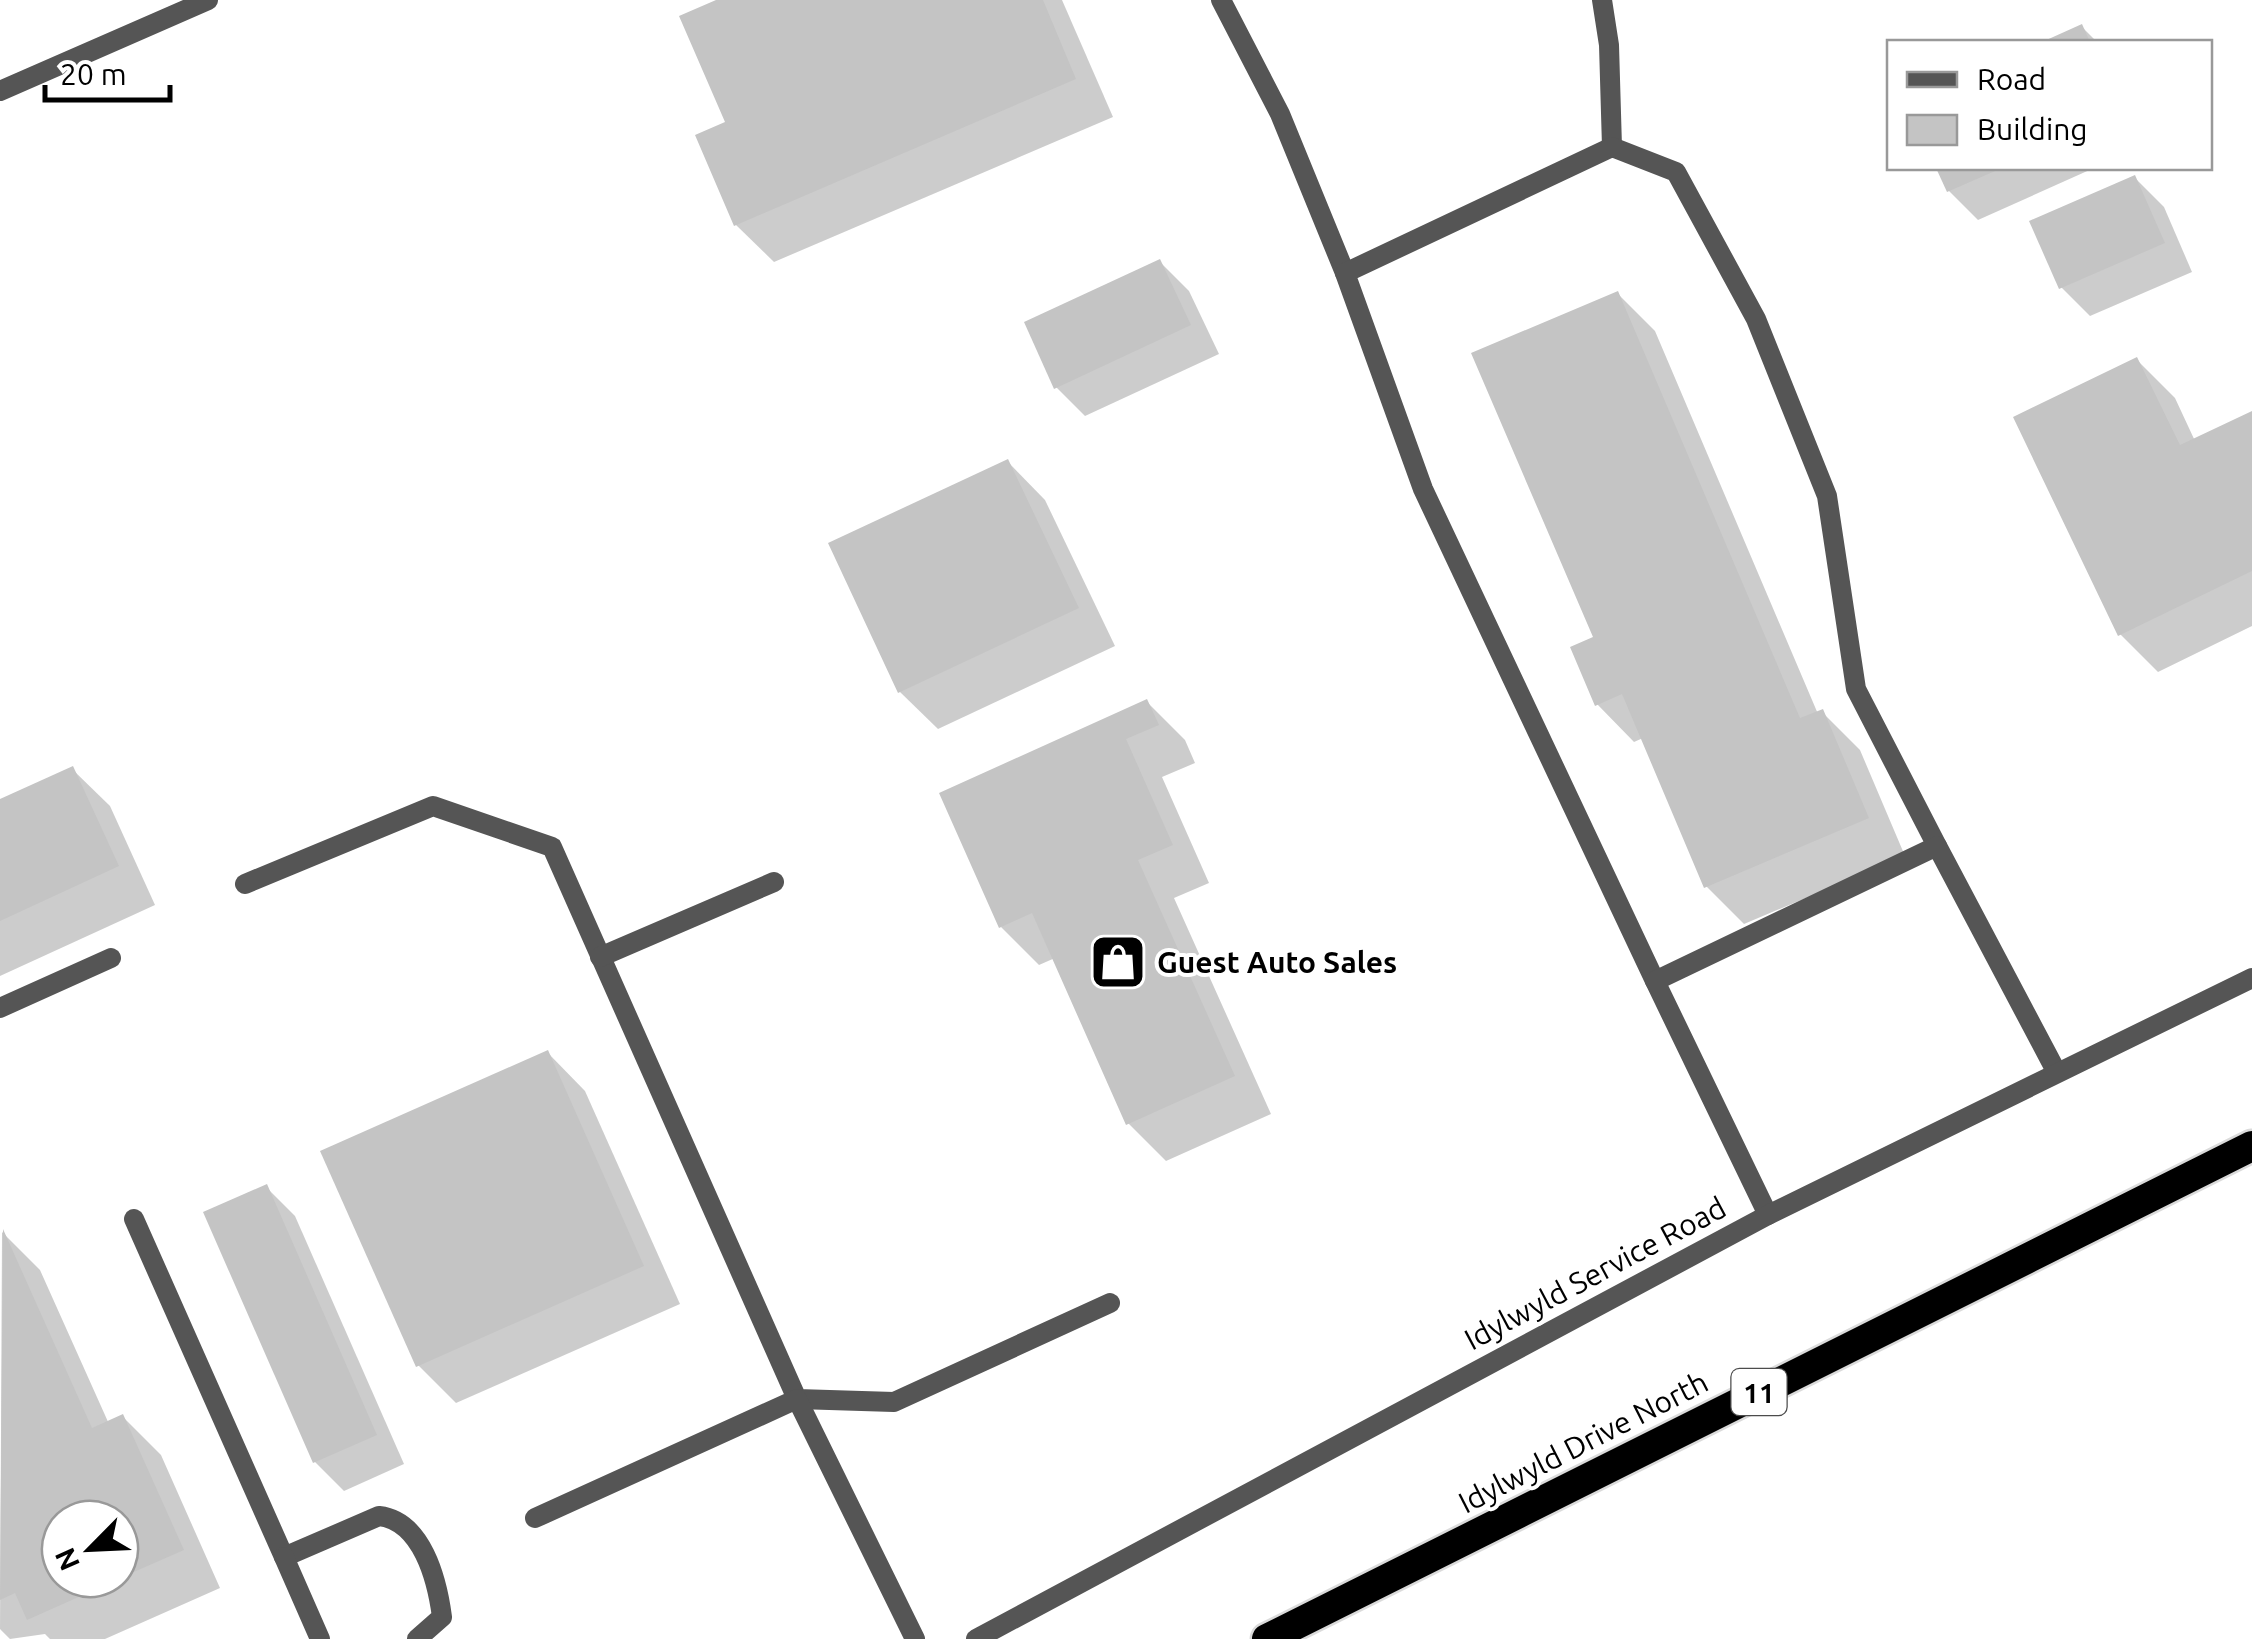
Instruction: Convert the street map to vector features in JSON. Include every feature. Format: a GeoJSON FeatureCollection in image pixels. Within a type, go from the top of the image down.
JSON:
{"type":"FeatureCollection","features":[{"type":"Feature","properties":{"kind":"highway","name":"Idylwyld Drive North"},"geometry":{"type":"LineString","coordinates":[[1267,1639],[2252,1146]]}},
{"type":"Feature","properties":{"kind":"street"},"geometry":{"type":"LineString","coordinates":[[0,91],[208,0]]}},
{"type":"Feature","properties":{"kind":"street"},"geometry":{"type":"LineString","coordinates":[[1221,0],[1280,114],[1345,273],[1423,490],[1768,1215]]}},
{"type":"Feature","properties":{"kind":"street"},"geometry":{"type":"LineString","coordinates":[[1602,0],[1609,45],[1612,148]]}},
{"type":"Feature","properties":{"kind":"street"},"geometry":{"type":"LineString","coordinates":[[1345,273],[1612,148],[1676,172],[1756,319],[1827,496],[1856,689],[2056,1071]]}},
{"type":"Feature","properties":{"kind":"street"},"geometry":{"type":"LineString","coordinates":[[245,884],[433,806],[552,846],[796,1399],[914,1639]]}},
{"type":"Feature","properties":{"kind":"street"},"geometry":{"type":"LineString","coordinates":[[1655,981],[1937,846]]}},
{"type":"Feature","properties":{"kind":"street"},"geometry":{"type":"LineString","coordinates":[[600,957],[774,882]]}},
{"type":"Feature","properties":{"kind":"street"},"geometry":{"type":"LineString","coordinates":[[0,1008],[111,958]]}},
{"type":"Feature","properties":{"kind":"street","name":"Idylwyld Service Road"},"geometry":{"type":"LineString","coordinates":[[976,1639],[1768,1215],[2252,978]]}},
{"type":"Feature","properties":{"kind":"street"},"geometry":{"type":"LineString","coordinates":[[134,1219],[320,1639]]}},
{"type":"Feature","properties":{"kind":"street"},"geometry":{"type":"LineString","coordinates":[[535,1518],[796,1399],[894,1402],[1110,1304]]}},
{"type":"Feature","properties":{"kind":"street"},"geometry":{"type":"LineString","coordinates":[[284,1557],[379,1516],[396,1518],[412,1531],[438,1589],[442,1617],[417,1639]]}},
{"type":"Feature","properties":{"kind":"building"},"geometry":{"type":"Polygon","coordinates":[[[716,0],[1043,0],[1076,79],[734,226],[695,135],[725,122],[679,16],[716,0]]]}},
{"type":"Feature","properties":{"kind":"building"},"geometry":{"type":"Polygon","coordinates":[[[2082,24],[2089,40],[2046,40],[2082,24]]]}},
{"type":"Feature","properties":{"kind":"building"},"geometry":{"type":"Polygon","coordinates":[[[1937,170],[1997,170],[1947,192],[1937,170]]]}},
{"type":"Feature","properties":{"kind":"building"},"geometry":{"type":"Polygon","coordinates":[[[2135,175],[2165,243],[2059,289],[2029,221],[2135,175]]]}},
{"type":"Feature","properties":{"kind":"building"},"geometry":{"type":"Polygon","coordinates":[[[1160,259],[1191,325],[1054,389],[1024,322],[1160,259]]]}},
{"type":"Feature","properties":{"kind":"building"},"geometry":{"type":"Polygon","coordinates":[[[1618,291],[1800,718],[1823,709],[1869,818],[1704,888],[1622,694],[1595,706],[1570,647],[1593,637],[1471,353],[1618,291]]]}},
{"type":"Feature","properties":{"kind":"building"},"geometry":{"type":"Polygon","coordinates":[[[2137,357],[2180,445],[2252,411],[2252,571],[2118,636],[2013,417],[2137,357]]]}},
{"type":"Feature","properties":{"kind":"building"},"geometry":{"type":"Polygon","coordinates":[[[1008,459],[1079,608],[898,693],[828,543],[1008,459]]]}},
{"type":"Feature","properties":{"kind":"building"},"geometry":{"type":"Polygon","coordinates":[[[1147,699],[1159,725],[1126,739],[1173,845],[1138,860],[1235,1076],[1126,1125],[1032,913],[999,928],[939,793],[1147,699]]]}},
{"type":"Feature","properties":{"kind":"building"},"geometry":{"type":"Polygon","coordinates":[[[73,766],[119,866],[0,921],[0,799],[73,766]]]}},
{"type":"Feature","properties":{"kind":"building"},"geometry":{"type":"Polygon","coordinates":[[[548,1050],[644,1266],[416,1367],[320,1151],[548,1050]]]}},
{"type":"Feature","properties":{"kind":"building"},"geometry":{"type":"Polygon","coordinates":[[[267,1184],[377,1435],[313,1463],[203,1212],[267,1184]]]}},
{"type":"Feature","properties":{"kind":"building"},"geometry":{"type":"Polygon","coordinates":[[[3,1229],[92,1428],[123,1414],[184,1550],[140,1569],[140,1499],[40,1499],[40,1599],[74,1599],[27,1620],[15,1593],[0,1600],[3,1229]]]}},
{"type":"Feature","properties":{"kind":"place","name":"Guest Auto Sales"},"geometry":{"type":"Point","coordinates":[1118,962]}}]}
